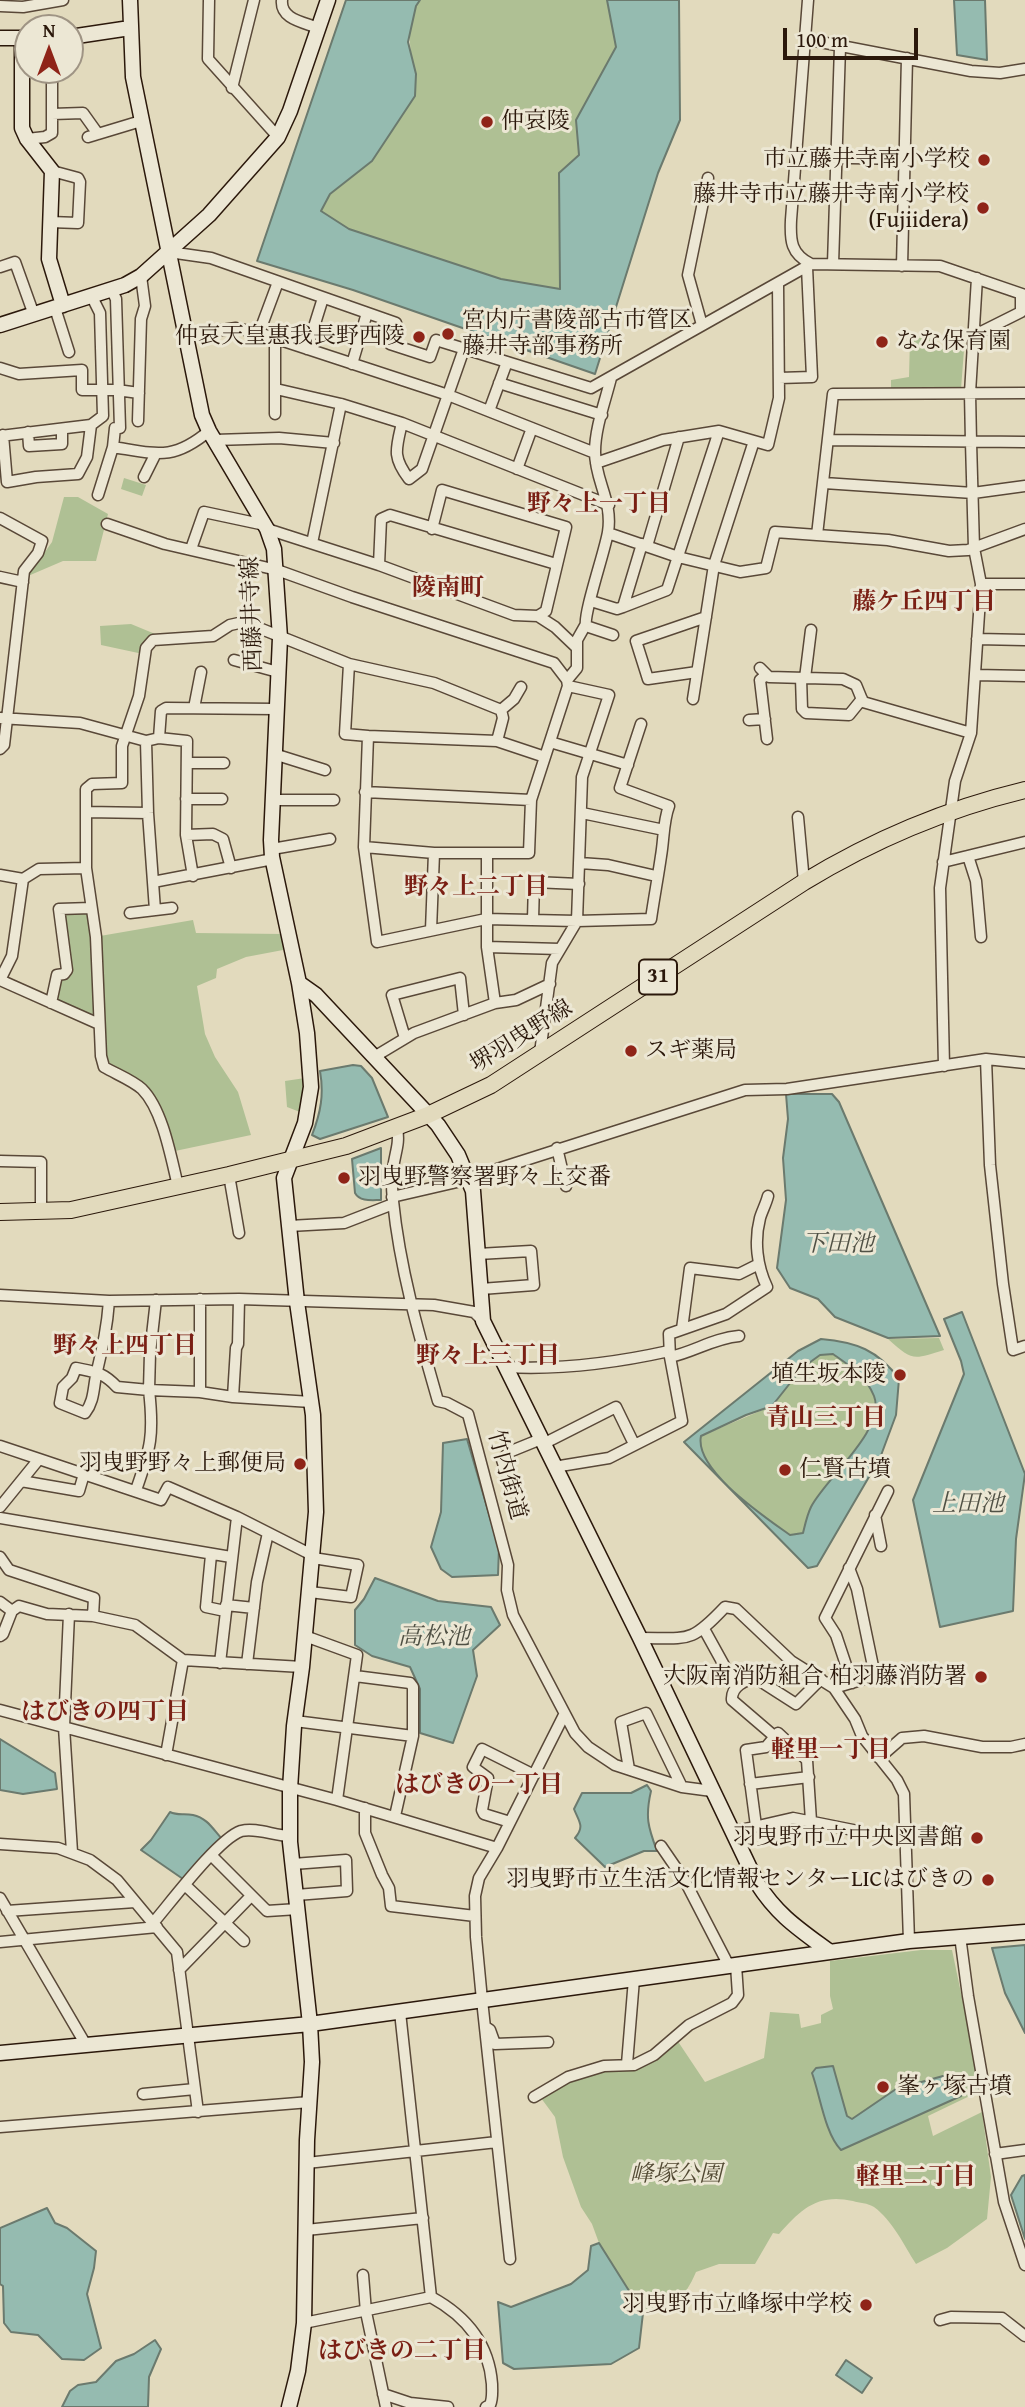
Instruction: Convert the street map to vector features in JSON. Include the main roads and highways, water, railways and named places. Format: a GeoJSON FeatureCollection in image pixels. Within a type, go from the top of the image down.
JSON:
{"type":"FeatureCollection","features":[{"type":"Feature","properties":{"kind":"main road","name":"堺羽曳野線"},"geometry":{"type":"LineString","coordinates":[[0,1212],[71,1210],[229,1175],[346,1146],[428,1115],[491,1085],[853,852],[950,811],[1025,790]]}},
{"type":"Feature","properties":{"kind":"water"},"geometry":{"type":"Polygon","coordinates":[[[346,0],[420,0],[416,6],[408,42],[416,74],[415,96],[372,161],[330,194],[321,211],[349,229],[501,279],[560,289],[559,173],[579,155],[576,120],[616,47],[607,0],[679,0],[680,120],[658,173],[595,374],[353,290],[257,261],[346,0]]]}},
{"type":"Feature","properties":{"kind":"water"},"geometry":{"type":"Polygon","coordinates":[[[954,0],[985,0],[987,60],[957,55],[954,0]]]}},
{"type":"Feature","properties":{"kind":"water"},"geometry":{"type":"Polygon","coordinates":[[[361,1066],[372,1078],[388,1117],[320,1139],[312,1135],[321,1103],[320,1071],[361,1066]]]}},
{"type":"Feature","properties":{"kind":"water","name":"下田池"},"geometry":{"type":"Polygon","coordinates":[[[786,1094],[832,1094],[839,1102],[940,1336],[888,1338],[835,1317],[818,1299],[790,1288],[777,1268],[786,1200],[783,1158],[788,1119],[786,1094]]]}},
{"type":"Feature","properties":{"kind":"water"},"geometry":{"type":"Polygon","coordinates":[[[381,1148],[381,1200],[363,1199],[355,1193],[352,1159],[381,1148]]]}},
{"type":"Feature","properties":{"kind":"water","name":"上田池"},"geometry":{"type":"Polygon","coordinates":[[[962,1312],[1025,1474],[1016,1539],[1013,1611],[940,1627],[913,1500],[964,1374],[944,1319],[962,1312]]]}},
{"type":"Feature","properties":{"kind":"water"},"geometry":{"type":"Polygon","coordinates":[[[821,1339],[845,1342],[865,1349],[883,1361],[899,1379],[896,1415],[880,1458],[817,1566],[808,1568],[724,1483],[790,1535],[803,1533],[811,1507],[863,1439],[876,1409],[874,1396],[857,1372],[833,1354],[820,1355],[802,1368],[772,1406],[701,1436],[702,1449],[718,1476],[684,1442],[798,1351],[821,1339]]]}},
{"type":"Feature","properties":{"kind":"water"},"geometry":{"type":"Polygon","coordinates":[[[467,1439],[499,1548],[498,1575],[452,1577],[441,1569],[431,1547],[441,1512],[443,1443],[467,1439]]]}},
{"type":"Feature","properties":{"kind":"water","name":"高松池"},"geometry":{"type":"Polygon","coordinates":[[[375,1578],[438,1601],[491,1607],[500,1625],[473,1650],[477,1676],[453,1743],[420,1733],[420,1689],[410,1667],[372,1656],[355,1645],[355,1610],[375,1578]]]}},
{"type":"Feature","properties":{"kind":"water"},"geometry":{"type":"Polygon","coordinates":[[[0,1739],[55,1773],[57,1789],[23,1794],[0,1790],[0,1739]]]}},
{"type":"Feature","properties":{"kind":"water"},"geometry":{"type":"Polygon","coordinates":[[[647,1785],[651,1791],[648,1822],[657,1851],[644,1851],[605,1867],[575,1838],[580,1827],[574,1809],[582,1793],[631,1793],[647,1785]]]}},
{"type":"Feature","properties":{"kind":"water"},"geometry":{"type":"Polygon","coordinates":[[[170,1812],[203,1819],[223,1840],[183,1879],[141,1850],[170,1812]]]}},
{"type":"Feature","properties":{"kind":"water"},"geometry":{"type":"Polygon","coordinates":[[[1025,1945],[1025,2033],[1005,1993],[992,1948],[1025,1945]]]}},
{"type":"Feature","properties":{"kind":"water"},"geometry":{"type":"Polygon","coordinates":[[[833,2066],[847,2116],[852,2119],[896,2089],[943,2076],[961,2096],[841,2150],[827,2124],[812,2073],[816,2068],[833,2066]]]}},
{"type":"Feature","properties":{"kind":"water"},"geometry":{"type":"Polygon","coordinates":[[[1025,2175],[1025,2239],[1011,2195],[1025,2175]]]}},
{"type":"Feature","properties":{"kind":"water"},"geometry":{"type":"Polygon","coordinates":[[[47,2208],[55,2223],[67,2228],[96,2251],[87,2294],[101,2348],[84,2360],[62,2359],[38,2335],[11,2332],[4,2323],[3,2286],[0,2284],[0,2228],[47,2208]]]}},
{"type":"Feature","properties":{"kind":"water"},"geometry":{"type":"Polygon","coordinates":[[[599,2243],[643,2313],[639,2348],[611,2364],[514,2369],[503,2363],[498,2302],[511,2307],[571,2284],[588,2270],[591,2246],[599,2243]]]}},
{"type":"Feature","properties":{"kind":"water"},"geometry":{"type":"Polygon","coordinates":[[[155,2340],[161,2349],[149,2377],[148,2407],[62,2407],[70,2391],[78,2385],[96,2382],[116,2361],[134,2354],[155,2340]]]}},
{"type":"Feature","properties":{"kind":"water"},"geometry":{"type":"Polygon","coordinates":[[[846,2360],[872,2378],[862,2393],[836,2375],[846,2360]]]}},
{"type":"Feature","properties":{"kind":"place","name":"仲哀陵"},"geometry":{"type":"Point","coordinates":[487,122]}},
{"type":"Feature","properties":{"kind":"place","name":"市立藤井寺南小学校"},"geometry":{"type":"Point","coordinates":[984,160]}},
{"type":"Feature","properties":{"kind":"place","name":"藤井寺市立藤井寺南小学校 (Fujiidera)"},"geometry":{"type":"Point","coordinates":[983,208]}},
{"type":"Feature","properties":{"kind":"place","name":"宮内庁書陵部古市管区 藤井寺部事務所"},"geometry":{"type":"Point","coordinates":[448,334]}},
{"type":"Feature","properties":{"kind":"place","name":"仲哀天皇惠我長野西陵"},"geometry":{"type":"Point","coordinates":[419,337]}},
{"type":"Feature","properties":{"kind":"place","name":"なな保育園"},"geometry":{"type":"Point","coordinates":[882,342]}},
{"type":"Feature","properties":{"kind":"place","name":"スギ薬局"},"geometry":{"type":"Point","coordinates":[631,1051]}},
{"type":"Feature","properties":{"kind":"place","name":"羽曳野警察署野々上交番"},"geometry":{"type":"Point","coordinates":[344,1178]}},
{"type":"Feature","properties":{"kind":"place","name":"埴生坂本陵"},"geometry":{"type":"Point","coordinates":[900,1375]}},
{"type":"Feature","properties":{"kind":"place","name":"羽曳野野々上郵便局"},"geometry":{"type":"Point","coordinates":[300,1464]}},
{"type":"Feature","properties":{"kind":"place","name":"仁賢古墳"},"geometry":{"type":"Point","coordinates":[785,1470]}},
{"type":"Feature","properties":{"kind":"place","name":"大阪南消防組合 柏羽藤消防署"},"geometry":{"type":"Point","coordinates":[981,1677]}},
{"type":"Feature","properties":{"kind":"place","name":"羽曳野市立中央図書館"},"geometry":{"type":"Point","coordinates":[977,1838]}},
{"type":"Feature","properties":{"kind":"place","name":"羽曳野市立生活文化情報センターLICはびきの"},"geometry":{"type":"Point","coordinates":[988,1880]}},
{"type":"Feature","properties":{"kind":"place","name":"峯ヶ塚古墳"},"geometry":{"type":"Point","coordinates":[883,2087]}},
{"type":"Feature","properties":{"kind":"place","name":"羽曳野市立峰塚中学校"},"geometry":{"type":"Point","coordinates":[866,2305]}},
{"type":"Feature","properties":{"kind":"district","name":"野々上一丁目"},"geometry":{"type":"Point","coordinates":[599,505]}},
{"type":"Feature","properties":{"kind":"district","name":"陵南町"},"geometry":{"type":"Point","coordinates":[448,589]}},
{"type":"Feature","properties":{"kind":"district","name":"藤ケ丘四丁目"},"geometry":{"type":"Point","coordinates":[924,603]}},
{"type":"Feature","properties":{"kind":"district","name":"野々上二丁目"},"geometry":{"type":"Point","coordinates":[476,888]}},
{"type":"Feature","properties":{"kind":"district","name":"野々上四丁目"},"geometry":{"type":"Point","coordinates":[125,1347]}},
{"type":"Feature","properties":{"kind":"district","name":"野々上三丁目"},"geometry":{"type":"Point","coordinates":[488,1357]}},
{"type":"Feature","properties":{"kind":"district","name":"青山三丁目"},"geometry":{"type":"Point","coordinates":[826,1419]}},
{"type":"Feature","properties":{"kind":"district","name":"はびきの四丁目"},"geometry":{"type":"Point","coordinates":[105,1713]}},
{"type":"Feature","properties":{"kind":"district","name":"軽里一丁目"},"geometry":{"type":"Point","coordinates":[831,1751]}},
{"type":"Feature","properties":{"kind":"district","name":"はびきの一丁目"},"geometry":{"type":"Point","coordinates":[479,1786]}},
{"type":"Feature","properties":{"kind":"district","name":"軽里二丁目"},"geometry":{"type":"Point","coordinates":[916,2178]}},
{"type":"Feature","properties":{"kind":"district","name":"はびきの二丁目"},"geometry":{"type":"Point","coordinates":[402,2352]}},
{"type":"Feature","properties":{"kind":"park label","name":"峰塚公園"},"geometry":{"type":"Point","coordinates":[676,2175]}}]}
